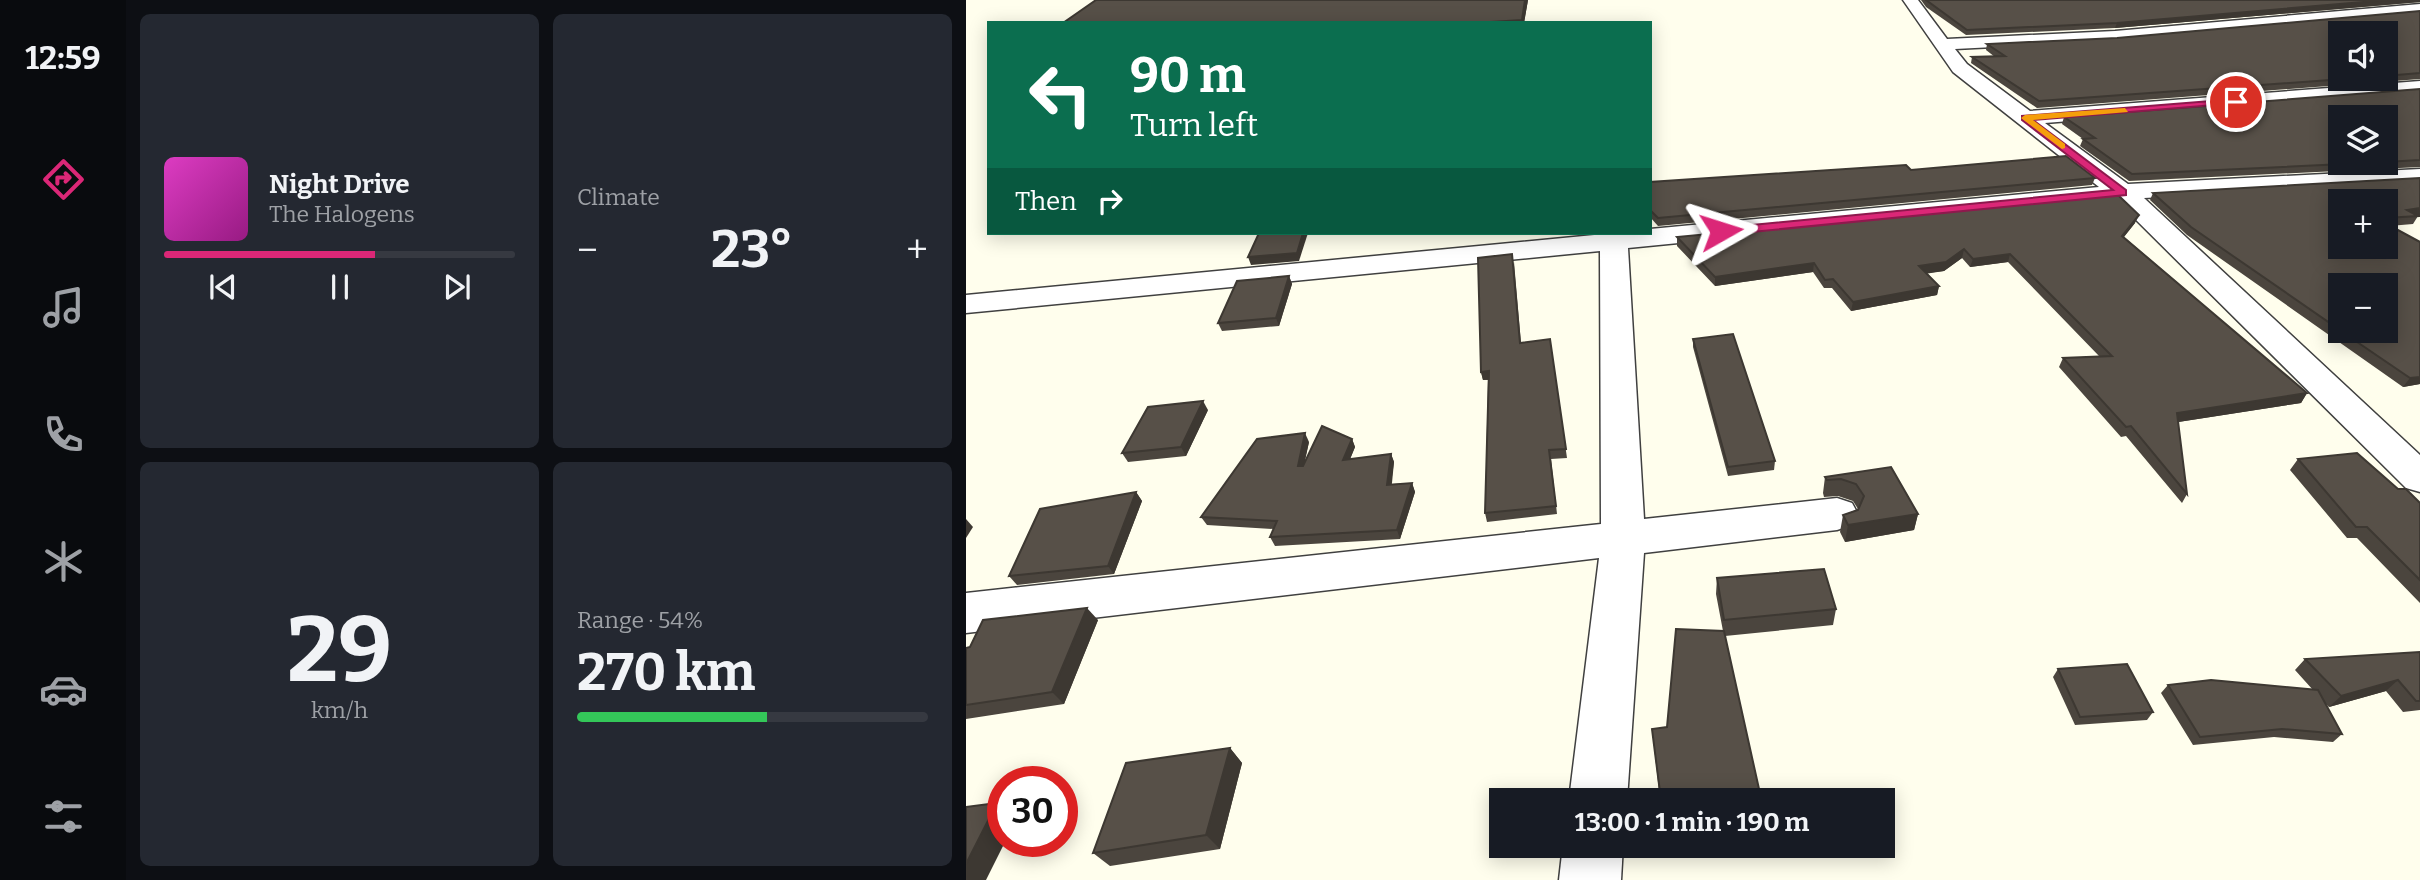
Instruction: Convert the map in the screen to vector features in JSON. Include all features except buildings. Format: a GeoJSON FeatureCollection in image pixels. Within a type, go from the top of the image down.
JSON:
{"type":"FeatureCollection","features":[{"type":"Feature","properties":{"kind":"street"},"geometry":{"type":"LineString","coordinates":[[1910,0],[1960,68],[2122,192],[2420,478]]}},
{"type":"Feature","properties":{"kind":"street"},"geometry":{"type":"LineString","coordinates":[[1942,44],[2115,36],[2420,9]]}},
{"type":"Feature","properties":{"kind":"street"},"geometry":{"type":"LineString","coordinates":[[2025,118],[2420,87]]}},
{"type":"Feature","properties":{"kind":"street"},"geometry":{"type":"LineString","coordinates":[[966,304],[2122,192],[2420,176]]}},
{"type":"Feature","properties":{"kind":"street"},"geometry":{"type":"LineString","coordinates":[[1599,788],[1623,538],[1614,242]]}},
{"type":"Feature","properties":{"kind":"street"},"geometry":{"type":"LineString","coordinates":[[2380,442],[2420,437]]}},
{"type":"Feature","properties":{"kind":"street"},"geometry":{"type":"LineString","coordinates":[[966,613],[1837,514]]}},
{"type":"Feature","properties":{"kind":"street"},"geometry":{"type":"LineString","coordinates":[[1590,880],[1592,858]]}},
{"type":"Feature","properties":{"kind":"slow traffic"},"geometry":{"type":"LineString","coordinates":[[2062,146],[2025,118],[2125,110]]}},
{"type":"Feature","properties":{"kind":"route"},"geometry":{"type":"LineString","coordinates":[[1721,231],[2122,192],[2025,118],[2236,102]]}}]}
